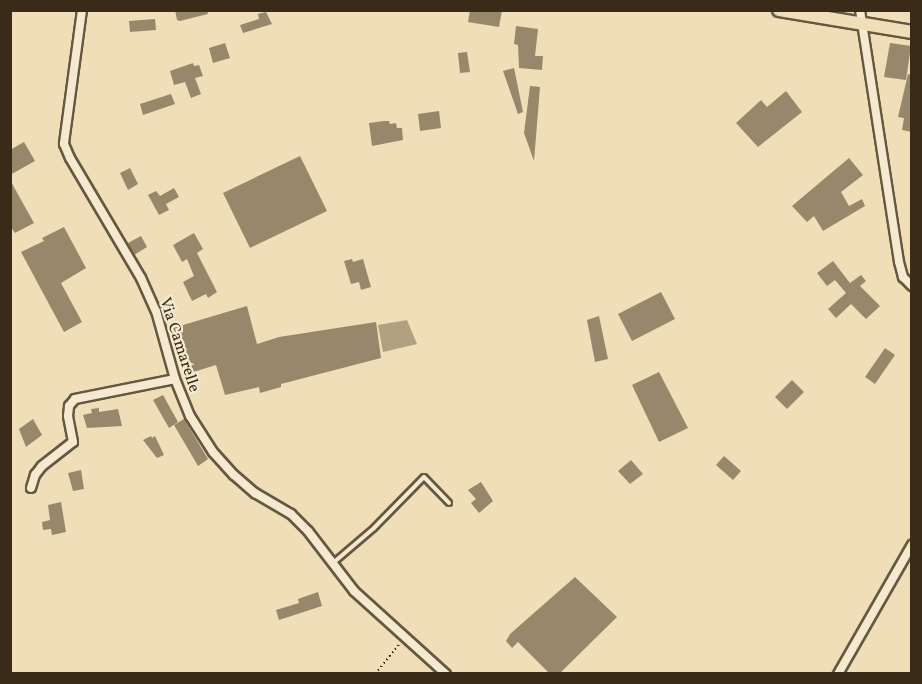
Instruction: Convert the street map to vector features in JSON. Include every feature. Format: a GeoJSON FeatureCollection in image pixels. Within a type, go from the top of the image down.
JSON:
{"type":"FeatureCollection","features":[{"type":"Feature","properties":{"kind":"main road"},"geometry":{"type":"LineString","coordinates":[[779,10],[912,32]]}},
{"type":"Feature","properties":{"kind":"street","name":"Via Camarelle"},"geometry":{"type":"LineString","coordinates":[[82,10],[64,144],[141,278],[156,311],[175,379],[190,416],[213,452],[255,493],[291,514],[308,531],[354,591],[407,635],[446,674]]}},
{"type":"Feature","properties":{"kind":"street"},"geometry":{"type":"LineString","coordinates":[[860,10],[899,262],[903,277],[912,286]]}},
{"type":"Feature","properties":{"kind":"street"},"geometry":{"type":"LineString","coordinates":[[898,30],[912,25]]}},
{"type":"Feature","properties":{"kind":"street"},"geometry":{"type":"LineString","coordinates":[[31,488],[35,475],[42,466],[73,442],[69,406],[75,399],[175,379]]}},
{"type":"Feature","properties":{"kind":"street"},"geometry":{"type":"LineString","coordinates":[[838,674],[912,545]]}},
{"type":"Feature","properties":{"kind":"lane"},"geometry":{"type":"LineString","coordinates":[[333,563],[374,528],[424,477],[449,503]]}},
{"type":"Feature","properties":{"kind":"path"},"geometry":{"type":"LineString","coordinates":[[375,674],[407,635]]}},
{"type":"Feature","properties":{"kind":"shaded area"},"geometry":{"type":"Polygon","coordinates":[[[407,320],[417,344],[383,352],[378,325],[407,320]]]}},
{"type":"Feature","properties":{"kind":"building"},"geometry":{"type":"Polygon","coordinates":[[[175,10],[207,10],[208,14],[180,21],[177,20],[175,10]]]}},
{"type":"Feature","properties":{"kind":"building"},"geometry":{"type":"Polygon","coordinates":[[[470,10],[502,10],[499,27],[468,22],[470,10]]]}},
{"type":"Feature","properties":{"kind":"building"},"geometry":{"type":"Polygon","coordinates":[[[266,12],[272,24],[243,33],[240,25],[259,19],[258,14],[266,12]]]}},
{"type":"Feature","properties":{"kind":"building"},"geometry":{"type":"Polygon","coordinates":[[[155,19],[156,30],[130,32],[129,21],[155,19]]]}},
{"type":"Feature","properties":{"kind":"building"},"geometry":{"type":"Polygon","coordinates":[[[516,26],[538,29],[535,56],[543,56],[542,70],[519,68],[518,45],[514,44],[516,26]]]}},
{"type":"Feature","properties":{"kind":"building"},"geometry":{"type":"Polygon","coordinates":[[[225,43],[230,58],[213,63],[209,48],[225,43]]]}},
{"type":"Feature","properties":{"kind":"building"},"geometry":{"type":"Polygon","coordinates":[[[890,43],[911,46],[906,80],[884,77],[890,43]]]}},
{"type":"Feature","properties":{"kind":"building"},"geometry":{"type":"Polygon","coordinates":[[[467,52],[470,72],[460,73],[458,53],[467,52]]]}},
{"type":"Feature","properties":{"kind":"building"},"geometry":{"type":"Polygon","coordinates":[[[193,63],[194,66],[199,65],[203,76],[195,78],[201,94],[191,98],[185,82],[174,85],[170,71],[193,63]]]}},
{"type":"Feature","properties":{"kind":"building"},"geometry":{"type":"Polygon","coordinates":[[[514,68],[523,112],[518,114],[503,71],[514,68]]]}},
{"type":"Feature","properties":{"kind":"building"},"geometry":{"type":"Polygon","coordinates":[[[908,74],[912,75],[912,132],[902,130],[904,118],[898,117],[908,74]]]}},
{"type":"Feature","properties":{"kind":"building"},"geometry":{"type":"Polygon","coordinates":[[[530,86],[540,87],[534,161],[524,133],[530,86]]]}},
{"type":"Feature","properties":{"kind":"building"},"geometry":{"type":"Polygon","coordinates":[[[786,91],[802,112],[758,147],[736,123],[761,100],[767,107],[786,91]]]}},
{"type":"Feature","properties":{"kind":"building"},"geometry":{"type":"Polygon","coordinates":[[[171,94],[175,104],[143,115],[140,104],[171,94]]]}},
{"type":"Feature","properties":{"kind":"building"},"geometry":{"type":"Polygon","coordinates":[[[439,111],[441,128],[420,131],[418,114],[439,111]]]}},
{"type":"Feature","properties":{"kind":"building"},"geometry":{"type":"Polygon","coordinates":[[[389,121],[390,124],[396,123],[397,128],[402,128],[403,140],[372,146],[369,123],[389,121]]]}},
{"type":"Feature","properties":{"kind":"building"},"geometry":{"type":"Polygon","coordinates":[[[24,142],[35,161],[10,175],[10,150],[24,142]]]}},
{"type":"Feature","properties":{"kind":"building"},"geometry":{"type":"Polygon","coordinates":[[[300,156],[327,211],[250,248],[223,193],[300,156]]]}},
{"type":"Feature","properties":{"kind":"building"},"geometry":{"type":"Polygon","coordinates":[[[849,158],[863,175],[841,192],[849,206],[862,199],[865,206],[823,231],[814,216],[807,222],[792,206],[849,158]]]}},
{"type":"Feature","properties":{"kind":"building"},"geometry":{"type":"Polygon","coordinates":[[[130,168],[138,184],[128,190],[120,173],[130,168]]]}},
{"type":"Feature","properties":{"kind":"building"},"geometry":{"type":"Polygon","coordinates":[[[10,180],[34,223],[15,233],[10,226],[10,180]]]}},
{"type":"Feature","properties":{"kind":"building"},"geometry":{"type":"Polygon","coordinates":[[[174,188],[179,197],[166,204],[169,210],[159,215],[148,195],[156,191],[160,196],[174,188]]]}},
{"type":"Feature","properties":{"kind":"building"},"geometry":{"type":"Polygon","coordinates":[[[64,227],[86,268],[61,283],[82,322],[64,332],[21,252],[44,241],[42,238],[64,227]]]}},
{"type":"Feature","properties":{"kind":"building"},"geometry":{"type":"Polygon","coordinates":[[[194,233],[203,249],[197,253],[217,292],[208,298],[206,294],[192,301],[183,282],[194,276],[187,259],[182,262],[173,245],[194,233]]]}},
{"type":"Feature","properties":{"kind":"building"},"geometry":{"type":"Polygon","coordinates":[[[141,236],[147,247],[134,255],[128,243],[141,236]]]}},
{"type":"Feature","properties":{"kind":"building"},"geometry":{"type":"Polygon","coordinates":[[[352,259],[353,262],[363,259],[371,287],[361,290],[359,282],[351,284],[344,261],[352,259]]]}},
{"type":"Feature","properties":{"kind":"building"},"geometry":{"type":"Polygon","coordinates":[[[833,261],[850,283],[861,275],[866,281],[860,286],[880,306],[866,319],[851,304],[836,318],[828,309],[846,293],[835,280],[827,286],[817,273],[833,261]]]}},
{"type":"Feature","properties":{"kind":"building"},"geometry":{"type":"Polygon","coordinates":[[[661,292],[675,319],[632,341],[618,314],[661,292]]]}},
{"type":"Feature","properties":{"kind":"building"},"geometry":{"type":"Polygon","coordinates":[[[247,306],[257,344],[279,337],[376,322],[381,358],[281,384],[281,387],[260,393],[259,387],[225,395],[216,365],[187,374],[173,328],[247,306]]]}},
{"type":"Feature","properties":{"kind":"building"},"geometry":{"type":"Polygon","coordinates":[[[599,316],[608,359],[595,362],[587,320],[599,316]]]}},
{"type":"Feature","properties":{"kind":"building"},"geometry":{"type":"Polygon","coordinates":[[[885,348],[895,355],[875,384],[865,377],[885,348]]]}},
{"type":"Feature","properties":{"kind":"building"},"geometry":{"type":"Polygon","coordinates":[[[659,372],[688,428],[659,442],[632,385],[659,372]]]}},
{"type":"Feature","properties":{"kind":"building"},"geometry":{"type":"Polygon","coordinates":[[[792,380],[804,392],[787,409],[775,397],[792,380]]]}},
{"type":"Feature","properties":{"kind":"building"},"geometry":{"type":"Polygon","coordinates":[[[163,395],[178,422],[169,428],[153,400],[163,395]]]}},
{"type":"Feature","properties":{"kind":"building"},"geometry":{"type":"Polygon","coordinates":[[[99,408],[99,412],[118,409],[122,426],[87,428],[83,415],[92,413],[91,409],[99,408]]]}},
{"type":"Feature","properties":{"kind":"building"},"geometry":{"type":"Polygon","coordinates":[[[33,419],[42,435],[26,447],[19,429],[33,419]]]}},
{"type":"Feature","properties":{"kind":"building"},"geometry":{"type":"Polygon","coordinates":[[[184,419],[208,459],[198,466],[174,425],[184,419]]]}},
{"type":"Feature","properties":{"kind":"building"},"geometry":{"type":"Polygon","coordinates":[[[151,436],[152,438],[155,436],[164,455],[157,458],[143,440],[151,436]]]}},
{"type":"Feature","properties":{"kind":"building"},"geometry":{"type":"Polygon","coordinates":[[[724,456],[741,471],[733,480],[716,465],[724,456]]]}},
{"type":"Feature","properties":{"kind":"building"},"geometry":{"type":"Polygon","coordinates":[[[631,460],[643,474],[630,484],[618,471],[631,460]]]}},
{"type":"Feature","properties":{"kind":"building"},"geometry":{"type":"Polygon","coordinates":[[[81,470],[84,489],[73,491],[68,473],[81,470]]]}},
{"type":"Feature","properties":{"kind":"building"},"geometry":{"type":"Polygon","coordinates":[[[481,482],[493,501],[479,513],[471,503],[476,499],[468,490],[481,482]]]}},
{"type":"Feature","properties":{"kind":"building"},"geometry":{"type":"Polygon","coordinates":[[[61,502],[66,532],[52,535],[51,529],[43,530],[42,522],[50,520],[48,505],[61,502]]]}},
{"type":"Feature","properties":{"kind":"building"},"geometry":{"type":"Polygon","coordinates":[[[575,577],[617,617],[559,674],[550,674],[518,642],[512,648],[506,641],[510,634],[575,577]]]}},
{"type":"Feature","properties":{"kind":"building"},"geometry":{"type":"Polygon","coordinates":[[[318,592],[322,606],[279,620],[276,610],[299,603],[298,599],[318,592]]]}}]}
